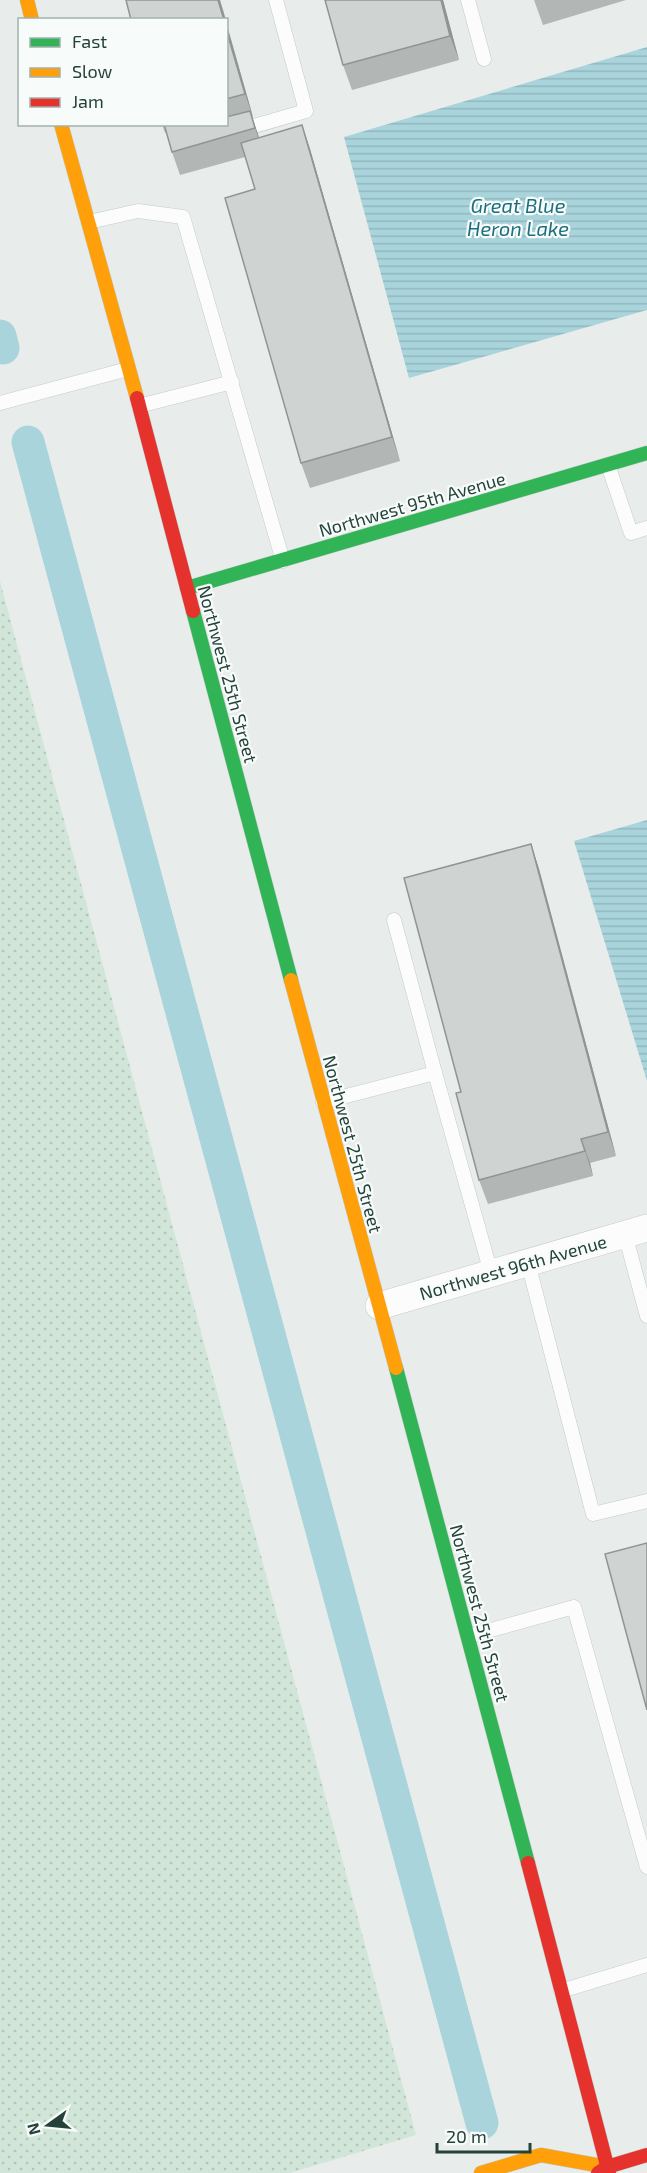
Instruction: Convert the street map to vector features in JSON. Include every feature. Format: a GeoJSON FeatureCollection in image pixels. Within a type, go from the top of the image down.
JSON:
{"type":"FeatureCollection","features":[{"type":"Feature","properties":{"kind":"main road"},"geometry":{"type":"LineString","coordinates":[[27,0],[32,18]]}},
{"type":"Feature","properties":{"kind":"main road","name":"Northwest 25th Street"},"geometry":{"type":"LineString","coordinates":[[62,126],[139,406],[323,1102],[469,1636],[605,2171]]}},
{"type":"Feature","properties":{"kind":"main road","name":"Northwest 95th Avenue"},"geometry":{"type":"LineString","coordinates":[[187,588],[647,453]]}},
{"type":"Feature","properties":{"kind":"main road"},"geometry":{"type":"LineString","coordinates":[[481,2173],[541,2156],[605,2171],[647,2155]]}},
{"type":"Feature","properties":{"kind":"street","name":"Northwest 96th Avenue"},"geometry":{"type":"LineString","coordinates":[[379,1306],[636,1231]]}},
{"type":"Feature","properties":{"kind":"lane"},"geometry":{"type":"LineString","coordinates":[[222,135],[306,111],[276,0]]}},
{"type":"Feature","properties":{"kind":"lane"},"geometry":{"type":"LineString","coordinates":[[468,0],[484,59]]}},
{"type":"Feature","properties":{"kind":"lane"},"geometry":{"type":"LineString","coordinates":[[88,222],[138,211],[183,217],[283,561]]}},
{"type":"Feature","properties":{"kind":"lane"},"geometry":{"type":"LineString","coordinates":[[0,404],[128,369]]}},
{"type":"Feature","properties":{"kind":"lane"},"geometry":{"type":"LineString","coordinates":[[139,406],[232,382]]}},
{"type":"Feature","properties":{"kind":"lane"},"geometry":{"type":"LineString","coordinates":[[608,465],[632,532],[647,528]]}},
{"type":"Feature","properties":{"kind":"lane"},"geometry":{"type":"LineString","coordinates":[[394,920],[491,1273]]}},
{"type":"Feature","properties":{"kind":"lane"},"geometry":{"type":"LineString","coordinates":[[323,1102],[435,1073]]}},
{"type":"Feature","properties":{"kind":"lane"},"geometry":{"type":"LineString","coordinates":[[636,1231],[647,1316]]}},
{"type":"Feature","properties":{"kind":"lane"},"geometry":{"type":"LineString","coordinates":[[528,1263],[593,1514],[647,1501]]}},
{"type":"Feature","properties":{"kind":"lane"},"geometry":{"type":"LineString","coordinates":[[469,1636],[574,1606],[647,1867]]}},
{"type":"Feature","properties":{"kind":"lane"},"geometry":{"type":"LineString","coordinates":[[561,1991],[647,1965]]}},
{"type":"Feature","properties":{"kind":"green space"},"geometry":{"type":"Polygon","coordinates":[[[0,581],[416,2135],[290,2173],[0,2173],[0,581]]]}},
{"type":"Feature","properties":{"kind":"water","name":"Great Blue Heron Lake"},"geometry":{"type":"Polygon","coordinates":[[[647,47],[647,310],[409,378],[344,137],[647,47]]]}},
{"type":"Feature","properties":{"kind":"water"},"geometry":{"type":"Polygon","coordinates":[[[647,820],[647,1081],[574,841],[647,820]]]}},
{"type":"Feature","properties":{"kind":"building"},"geometry":{"type":"Polygon","coordinates":[[[126,0],[218,0],[223,18],[130,18],[126,0]]]}},
{"type":"Feature","properties":{"kind":"building"},"geometry":{"type":"Polygon","coordinates":[[[325,0],[441,0],[450,36],[343,65],[325,0]]]}},
{"type":"Feature","properties":{"kind":"building"},"geometry":{"type":"Polygon","coordinates":[[[228,36],[245,94],[228,98],[228,36]]]}},
{"type":"Feature","properties":{"kind":"building"},"geometry":{"type":"Polygon","coordinates":[[[250,111],[255,128],[172,152],[165,126],[228,126],[228,116],[250,111]]]}},
{"type":"Feature","properties":{"kind":"building"},"geometry":{"type":"Polygon","coordinates":[[[302,125],[392,437],[301,463],[225,198],[255,189],[241,143],[302,125]]]}},
{"type":"Feature","properties":{"kind":"building"},"geometry":{"type":"Polygon","coordinates":[[[531,844],[608,1132],[581,1139],[585,1151],[479,1180],[456,1093],[461,1092],[404,878],[531,844]]]}},
{"type":"Feature","properties":{"kind":"building"},"geometry":{"type":"Polygon","coordinates":[[[647,1543],[647,1710],[605,1554],[647,1543]]]}},
{"type":"Feature","properties":{"kind":"waterway"},"geometry":{"type":"LineString","coordinates":[[0,336],[3,348]]}},
{"type":"Feature","properties":{"kind":"waterway"},"geometry":{"type":"LineString","coordinates":[[28,442],[482,2123]]}},
{"type":"Feature","properties":{"kind":"traffic: fast"},"geometry":{"type":"LineString","coordinates":[[187,588],[647,453]]}},
{"type":"Feature","properties":{"kind":"traffic: fast"},"geometry":{"type":"LineString","coordinates":[[193,611],[291,980]]}},
{"type":"Feature","properties":{"kind":"traffic: fast"},"geometry":{"type":"LineString","coordinates":[[396,1368],[528,1863]]}},
{"type":"Feature","properties":{"kind":"traffic: slow"},"geometry":{"type":"LineString","coordinates":[[27,0],[32,18]]}},
{"type":"Feature","properties":{"kind":"traffic: slow"},"geometry":{"type":"LineString","coordinates":[[62,126],[137,398]]}},
{"type":"Feature","properties":{"kind":"traffic: slow"},"geometry":{"type":"LineString","coordinates":[[291,980],[396,1368]]}},
{"type":"Feature","properties":{"kind":"traffic: slow"},"geometry":{"type":"LineString","coordinates":[[481,2173],[541,2155],[607,2167]]}},
{"type":"Feature","properties":{"kind":"traffic: jam"},"geometry":{"type":"LineString","coordinates":[[137,398],[193,611]]}},
{"type":"Feature","properties":{"kind":"traffic: jam"},"geometry":{"type":"LineString","coordinates":[[528,1863],[609,2173]]}},
{"type":"Feature","properties":{"kind":"traffic: jam"},"geometry":{"type":"LineString","coordinates":[[598,2173],[607,2167],[647,2155]]}}]}
